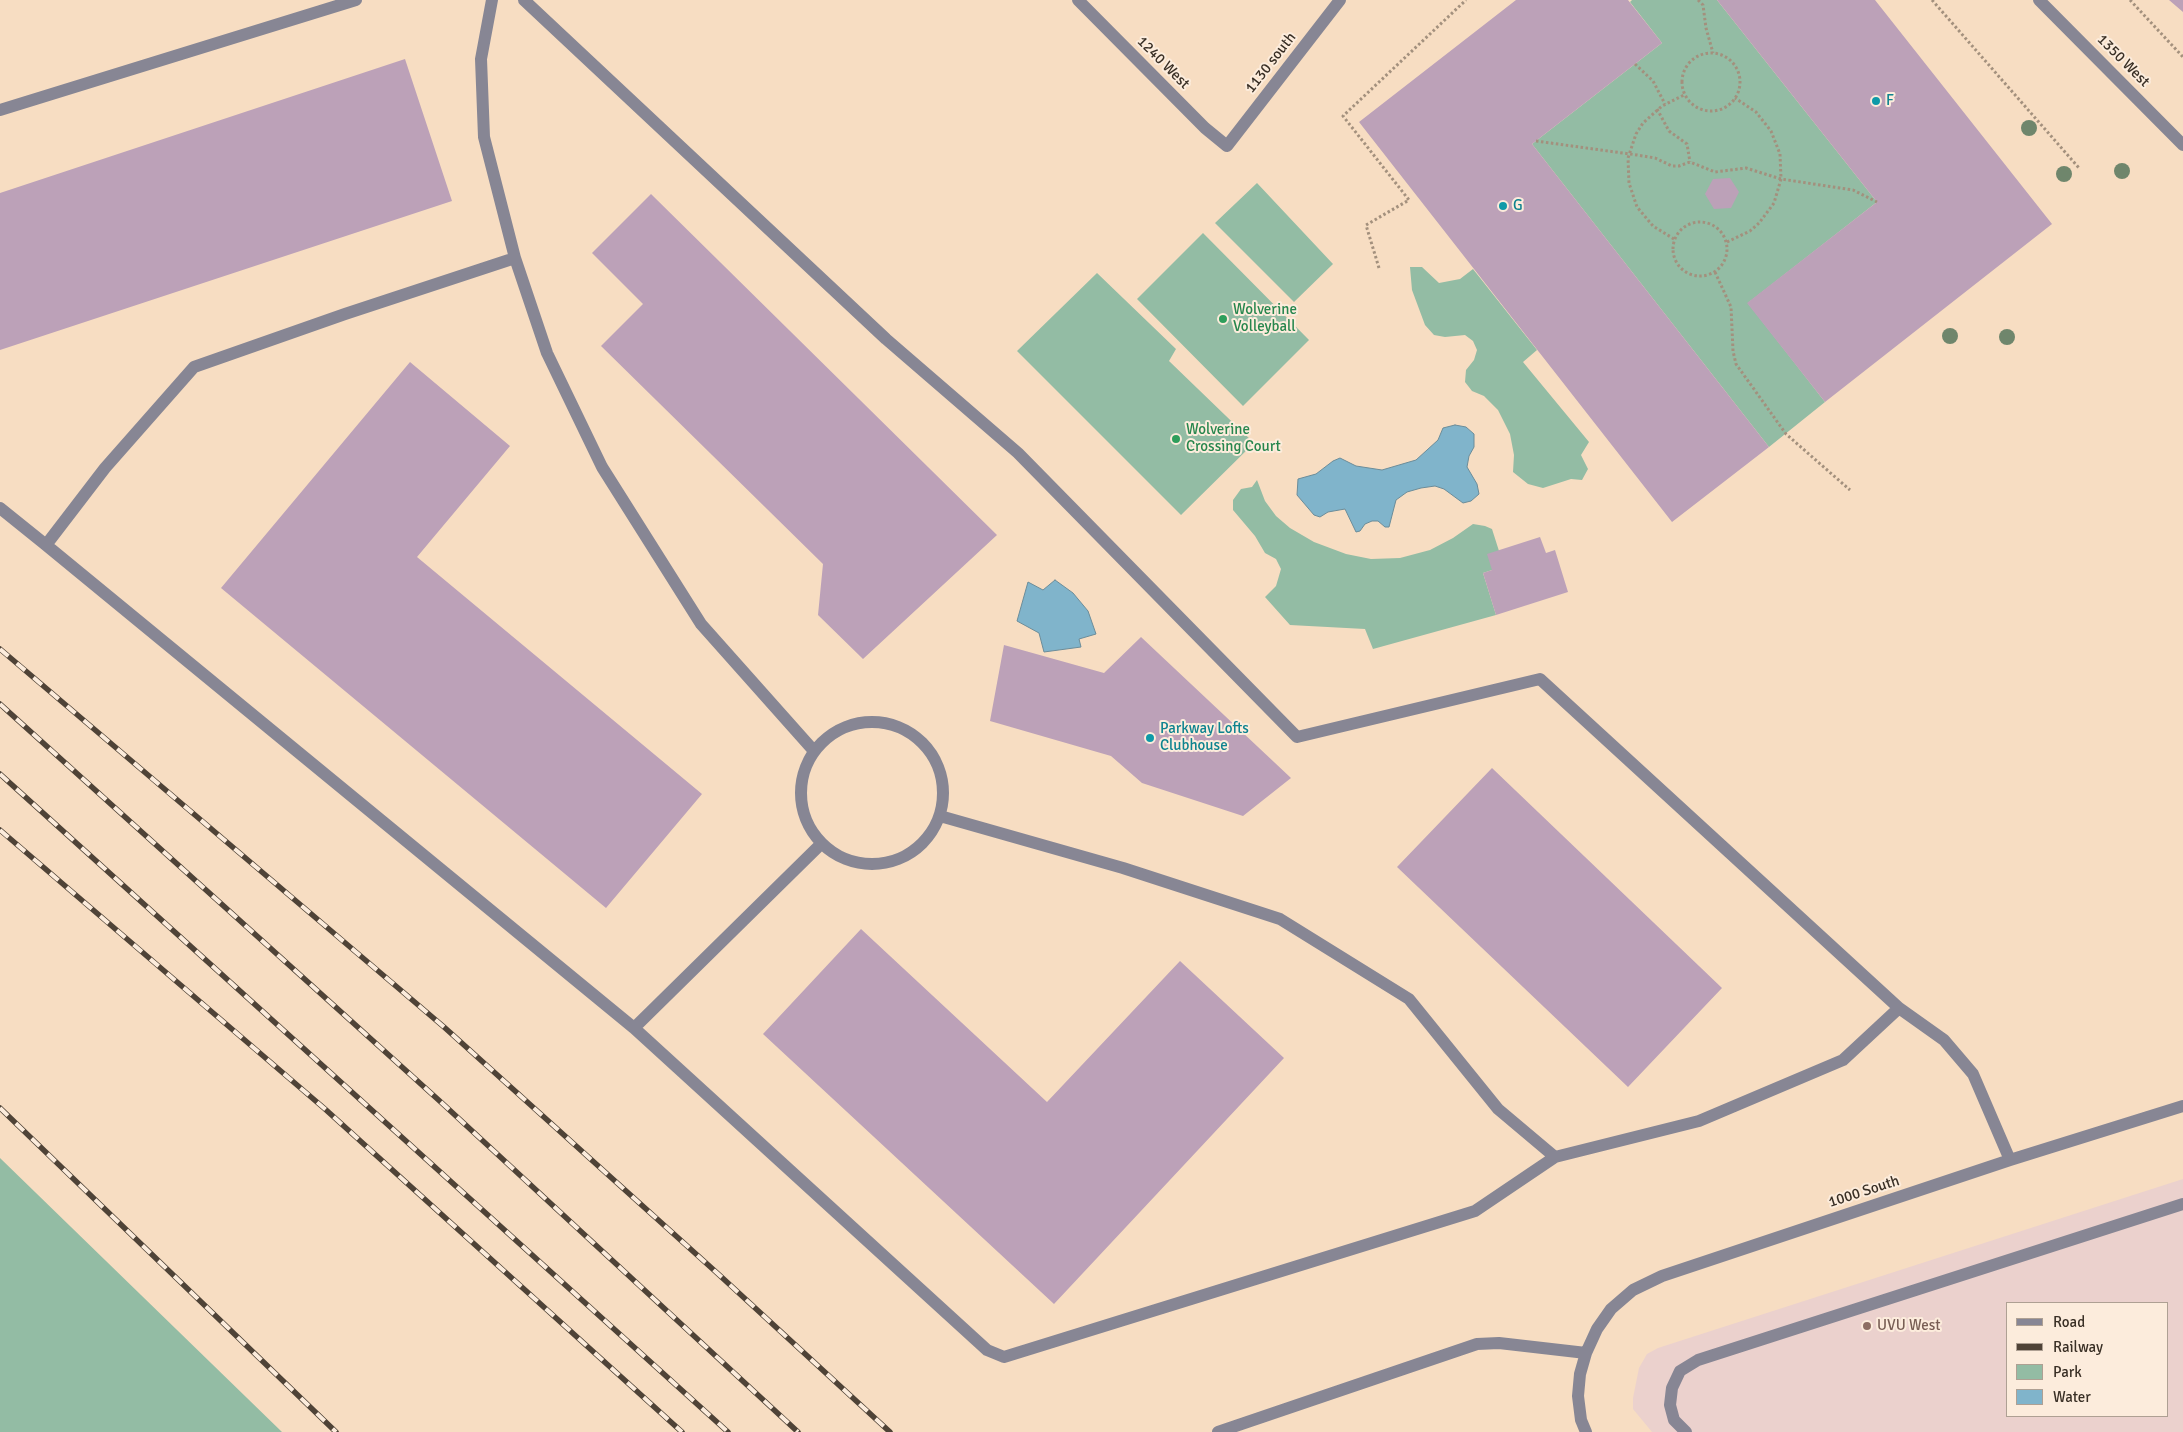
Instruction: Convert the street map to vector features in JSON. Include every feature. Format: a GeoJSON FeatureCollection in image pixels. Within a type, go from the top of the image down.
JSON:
{"type":"FeatureCollection","features":[{"type":"Feature","properties":{"kind":"street"},"geometry":{"type":"LineString","coordinates":[[0,110],[356,0]]}},
{"type":"Feature","properties":{"kind":"street"},"geometry":{"type":"LineString","coordinates":[[492,0],[481,59],[484,137],[515,258],[547,353],[602,467],[700,624],[814,751]]}},
{"type":"Feature","properties":{"kind":"street"},"geometry":{"type":"LineString","coordinates":[[524,0],[886,339],[1018,454],[1297,736],[1540,679],[1899,1008],[1944,1040],[1974,1074],[2010,1160]]}},
{"type":"Feature","properties":{"kind":"street","name":"1240 West"},"geometry":{"type":"LineString","coordinates":[[1078,0],[1205,128],[1227,146]]}},
{"type":"Feature","properties":{"kind":"street","name":"1130 south"},"geometry":{"type":"LineString","coordinates":[[1227,146],[1340,0]]}},
{"type":"Feature","properties":{"kind":"street","name":"1350 West"},"geometry":{"type":"LineString","coordinates":[[2040,0],[2183,145]]}},
{"type":"Feature","properties":{"kind":"street"},"geometry":{"type":"LineString","coordinates":[[46,545],[105,468],[194,366],[515,258]]}},
{"type":"Feature","properties":{"kind":"street"},"geometry":{"type":"LineString","coordinates":[[0,508],[634,1028],[987,1350],[1004,1357],[1474,1211],[1555,1158],[1698,1121],[1843,1060],[1899,1008]]}},
{"type":"Feature","properties":{"kind":"street"},"geometry":{"type":"LineString","coordinates":[[878,722],[896,726],[920,740],[936,762],[942,779],[944,798],[940,816],[933,831],[922,843],[896,861],[880,864],[863,864],[848,860],[833,853],[821,844],[805,820],[800,792],[806,763],[814,751],[827,738],[842,728],[860,723],[878,722]]}},
{"type":"Feature","properties":{"kind":"street"},"geometry":{"type":"LineString","coordinates":[[940,816],[1123,868],[1280,919],[1409,999],[1498,1109],[1555,1158]]}},
{"type":"Feature","properties":{"kind":"street"},"geometry":{"type":"LineString","coordinates":[[634,1028],[821,844]]}},
{"type":"Feature","properties":{"kind":"street","name":"1000 South"},"geometry":{"type":"LineString","coordinates":[[1586,1432],[1581,1420],[1578,1396],[1580,1374],[1586,1353],[1597,1329],[1610,1309],[1633,1290],[1662,1276],[2010,1160],[2183,1106]]}},
{"type":"Feature","properties":{"kind":"street"},"geometry":{"type":"LineString","coordinates":[[1686,1432],[1674,1420],[1670,1405],[1672,1388],[1680,1371],[1698,1360],[2183,1204]]}},
{"type":"Feature","properties":{"kind":"street"},"geometry":{"type":"LineString","coordinates":[[1218,1432],[1477,1344],[1499,1343],[1586,1353]]}},
{"type":"Feature","properties":{"kind":"path"},"geometry":{"type":"LineString","coordinates":[[1379,268],[1366,225],[1409,200],[1343,116],[1466,0]]}},
{"type":"Feature","properties":{"kind":"path"},"geometry":{"type":"LineString","coordinates":[[1698,0],[1703,5],[1712,53]]}},
{"type":"Feature","properties":{"kind":"path"},"geometry":{"type":"LineString","coordinates":[[1932,0],[2079,168]]}},
{"type":"Feature","properties":{"kind":"path"},"geometry":{"type":"LineString","coordinates":[[2130,0],[2183,57]]}},
{"type":"Feature","properties":{"kind":"path"},"geometry":{"type":"LineString","coordinates":[[1706,53],[1724,56],[1737,69],[1740,81],[1738,93],[1723,108],[1708,111],[1694,106],[1684,95],[1682,78],[1686,66],[1695,57],[1706,53]]}},
{"type":"Feature","properties":{"kind":"path"},"geometry":{"type":"LineString","coordinates":[[1635,64],[1653,81],[1665,104]]}},
{"type":"Feature","properties":{"kind":"path"},"geometry":{"type":"LineString","coordinates":[[1674,240],[1653,226],[1637,206],[1629,183],[1630,153],[1636,134],[1643,123],[1657,109],[1684,95]]}},
{"type":"Feature","properties":{"kind":"path"},"geometry":{"type":"LineString","coordinates":[[1727,242],[1750,231],[1759,223],[1774,203],[1781,179],[1780,154],[1771,131],[1756,112],[1734,98]]}},
{"type":"Feature","properties":{"kind":"path"},"geometry":{"type":"LineString","coordinates":[[1657,109],[1669,131],[1687,144],[1690,162]]}},
{"type":"Feature","properties":{"kind":"path"},"geometry":{"type":"LineString","coordinates":[[1536,140],[1630,153],[1655,158],[1672,166],[1679,166],[1690,162],[1714,172],[1746,168],[1781,179],[1853,190],[1877,202]]}},
{"type":"Feature","properties":{"kind":"path"},"geometry":{"type":"LineString","coordinates":[[1702,221],[1718,228],[1727,242],[1727,256],[1720,268],[1715,272],[1700,276],[1686,273],[1676,262],[1673,255],[1674,240],[1678,232],[1685,226],[1702,221]]}},
{"type":"Feature","properties":{"kind":"path"},"geometry":{"type":"LineString","coordinates":[[1715,272],[1731,307],[1733,351],[1736,364],[1786,434],[1850,490]]}},
{"type":"Feature","properties":{"kind":"shaded area","name":"UVU West"},"geometry":{"type":"Polygon","coordinates":[[[2183,1179],[2183,1432],[1652,1432],[1633,1409],[1633,1398],[1639,1368],[1647,1354],[1658,1348],[2183,1179]]]}},
{"type":"Feature","properties":{"kind":"green space"},"geometry":{"type":"Polygon","coordinates":[[[1632,0],[1717,0],[1877,202],[1748,303],[1825,402],[1769,447],[1532,144],[1662,43],[1630,2],[1632,0]]]}},
{"type":"Feature","properties":{"kind":"green space"},"geometry":{"type":"Polygon","coordinates":[[[1257,183],[1333,264],[1294,302],[1215,223],[1257,183]]]}},
{"type":"Feature","properties":{"kind":"green space","name":"Wolverine Volleyball"},"geometry":{"type":"Polygon","coordinates":[[[1203,233],[1309,340],[1243,406],[1137,299],[1203,233]]]}},
{"type":"Feature","properties":{"kind":"green space"},"geometry":{"type":"Polygon","coordinates":[[[1410,267],[1422,267],[1439,283],[1460,279],[1473,269],[1537,350],[1523,362],[1589,442],[1581,455],[1588,469],[1582,480],[1571,479],[1543,488],[1528,484],[1513,472],[1514,455],[1510,434],[1498,410],[1484,396],[1472,391],[1465,382],[1466,370],[1474,360],[1477,350],[1473,341],[1465,335],[1445,337],[1434,335],[1425,325],[1412,290],[1410,267]]]}},
{"type":"Feature","properties":{"kind":"green space"},"geometry":{"type":"Polygon","coordinates":[[[1097,273],[1176,349],[1169,361],[1254,443],[1181,515],[1017,351],[1097,273]]]}},
{"type":"Feature","properties":{"kind":"green space"},"geometry":{"type":"Polygon","coordinates":[[[1257,480],[1265,501],[1276,516],[1290,528],[1314,542],[1346,554],[1371,559],[1400,558],[1430,550],[1453,538],[1473,524],[1492,529],[1499,551],[1492,570],[1483,573],[1496,615],[1373,649],[1365,629],[1290,625],[1265,597],[1276,586],[1281,569],[1276,559],[1265,553],[1255,536],[1233,510],[1233,500],[1241,489],[1252,487],[1257,480]]]}},
{"type":"Feature","properties":{"kind":"green space"},"geometry":{"type":"Polygon","coordinates":[[[0,1158],[282,1432],[0,1432],[0,1158]]]}},
{"type":"Feature","properties":{"kind":"water"},"geometry":{"type":"Polygon","coordinates":[[[1455,425],[1466,427],[1474,434],[1474,447],[1469,456],[1467,467],[1477,484],[1479,494],[1471,501],[1463,503],[1444,489],[1435,486],[1421,488],[1407,492],[1396,500],[1389,527],[1385,527],[1378,521],[1372,521],[1356,532],[1345,509],[1328,512],[1320,517],[1314,515],[1297,495],[1298,479],[1316,474],[1333,461],[1340,458],[1356,466],[1382,470],[1416,460],[1438,440],[1443,428],[1455,425]]]}},
{"type":"Feature","properties":{"kind":"water"},"geometry":{"type":"Polygon","coordinates":[[[1055,580],[1073,593],[1088,611],[1096,634],[1079,639],[1081,647],[1044,652],[1039,633],[1017,621],[1028,582],[1043,590],[1055,580]]]}},
{"type":"Feature","properties":{"kind":"building","name":"G"},"geometry":{"type":"Polygon","coordinates":[[[1516,0],[1628,0],[1662,43],[1532,144],[1769,447],[1672,522],[1359,122],[1516,0]]]}},
{"type":"Feature","properties":{"kind":"building","name":"F"},"geometry":{"type":"Polygon","coordinates":[[[1717,0],[1875,0],[2052,224],[1825,402],[1747,303],[1877,202],[1717,0]]]}},
{"type":"Feature","properties":{"kind":"building"},"geometry":{"type":"Polygon","coordinates":[[[2169,0],[2183,0],[2183,12],[2169,0]]]}},
{"type":"Feature","properties":{"kind":"building"},"geometry":{"type":"Polygon","coordinates":[[[405,59],[452,201],[0,350],[0,193],[405,59]]]}},
{"type":"Feature","properties":{"kind":"building"},"geometry":{"type":"Polygon","coordinates":[[[1730,178],[1739,192],[1731,208],[1714,209],[1705,194],[1713,179],[1730,178]]]}},
{"type":"Feature","properties":{"kind":"building"},"geometry":{"type":"Polygon","coordinates":[[[651,194],[997,535],[863,659],[818,615],[823,564],[601,346],[643,304],[592,253],[651,194]]]}},
{"type":"Feature","properties":{"kind":"building"},"geometry":{"type":"Polygon","coordinates":[[[410,362],[510,446],[417,557],[702,794],[606,908],[221,588],[410,362]]]}},
{"type":"Feature","properties":{"kind":"building"},"geometry":{"type":"Polygon","coordinates":[[[1540,537],[1546,553],[1555,550],[1568,592],[1496,615],[1483,573],[1492,570],[1487,554],[1540,537]]]}},
{"type":"Feature","properties":{"kind":"building","name":"Parkway Lofts Clubhouse"},"geometry":{"type":"Polygon","coordinates":[[[1141,637],[1291,778],[1243,816],[1142,783],[1111,756],[990,721],[1004,645],[1104,673],[1141,637]]]}},
{"type":"Feature","properties":{"kind":"building"},"geometry":{"type":"Polygon","coordinates":[[[1492,768],[1722,988],[1628,1087],[1397,867],[1492,768]]]}},
{"type":"Feature","properties":{"kind":"building"},"geometry":{"type":"Polygon","coordinates":[[[861,929],[1047,1102],[1180,961],[1284,1058],[1054,1304],[763,1034],[861,929]]]}},
{"type":"Feature","properties":{"kind":"railway"},"geometry":{"type":"LineString","coordinates":[[0,649],[444,1027],[890,1432]]}},
{"type":"Feature","properties":{"kind":"railway"},"geometry":{"type":"LineString","coordinates":[[0,704],[443,1104],[798,1432]]}},
{"type":"Feature","properties":{"kind":"railway"},"geometry":{"type":"LineString","coordinates":[[0,774],[728,1432]]}},
{"type":"Feature","properties":{"kind":"railway"},"geometry":{"type":"LineString","coordinates":[[0,830],[325,1109],[682,1432]]}},
{"type":"Feature","properties":{"kind":"railway"},"geometry":{"type":"LineString","coordinates":[[0,1108],[336,1432]]}},
{"type":"Feature","properties":{"kind":"place","name":"F"},"geometry":{"type":"Point","coordinates":[1876,101]}},
{"type":"Feature","properties":{"kind":"place","name":"G"},"geometry":{"type":"Point","coordinates":[1503,206]}},
{"type":"Feature","properties":{"kind":"place","name":"Wolverine Volleyball"},"geometry":{"type":"Point","coordinates":[1223,319]}},
{"type":"Feature","properties":{"kind":"place","name":"Wolverine Crossing Court"},"geometry":{"type":"Point","coordinates":[1176,439]}},
{"type":"Feature","properties":{"kind":"place","name":"Parkway Lofts Clubhouse"},"geometry":{"type":"Point","coordinates":[1150,738]}},
{"type":"Feature","properties":{"kind":"place","name":"UVU West"},"geometry":{"type":"Point","coordinates":[1867,1326]}}]}
